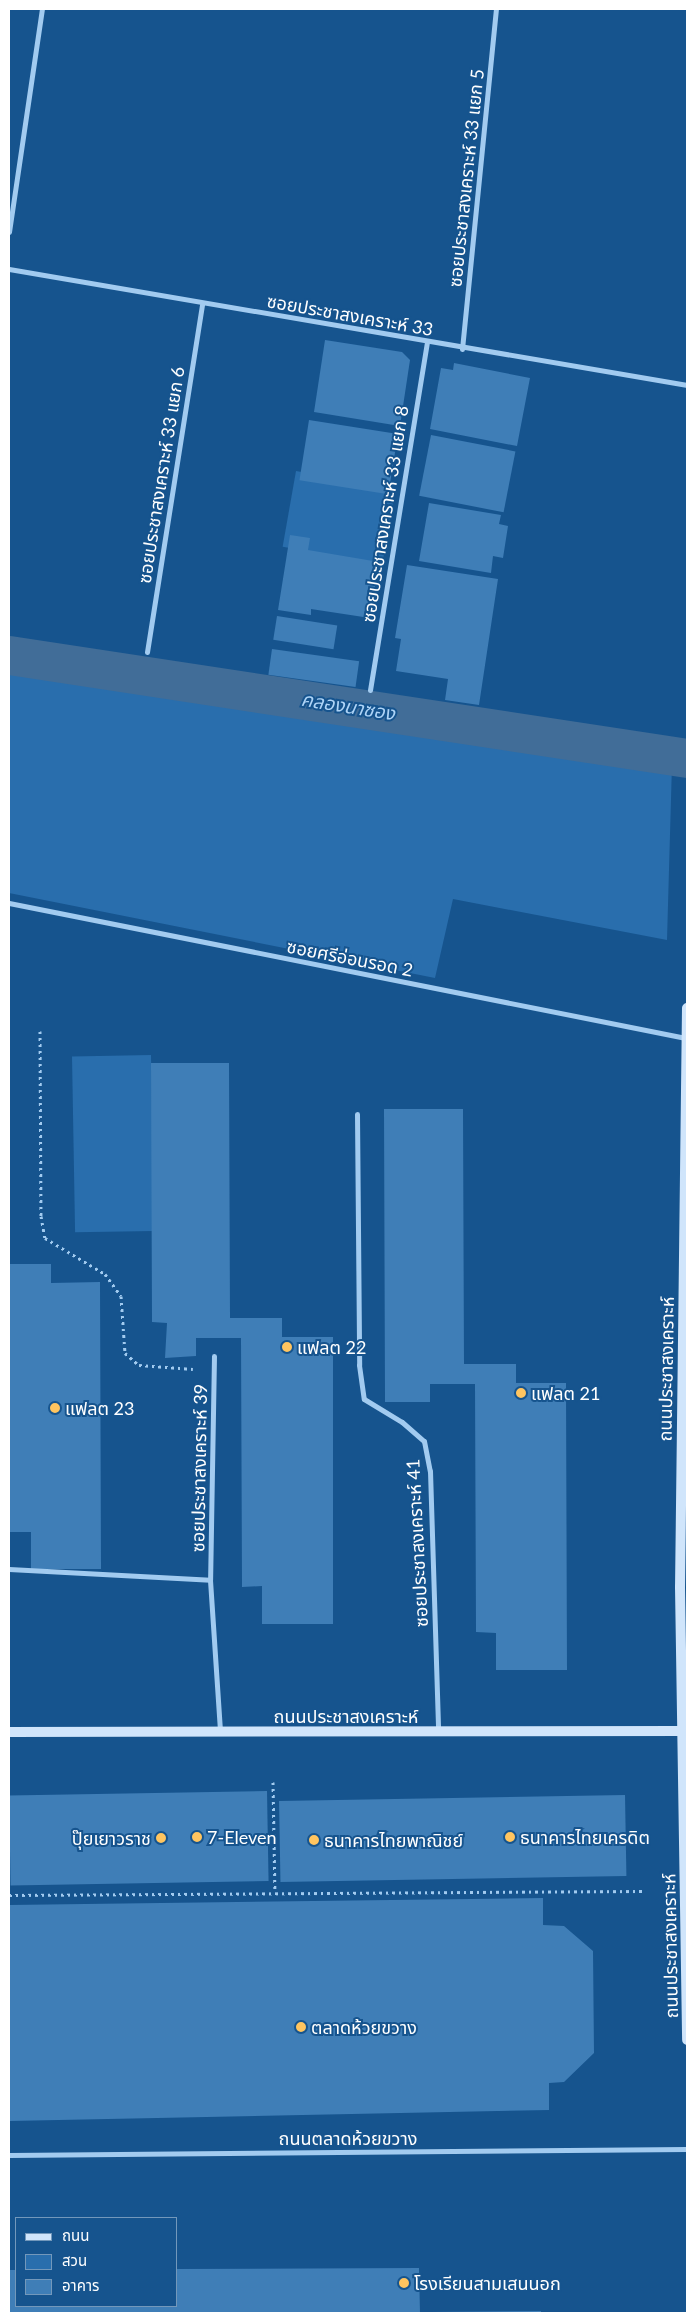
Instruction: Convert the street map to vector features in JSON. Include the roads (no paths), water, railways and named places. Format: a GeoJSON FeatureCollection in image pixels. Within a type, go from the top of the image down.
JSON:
{"type":"FeatureCollection","features":[{"type":"Feature","properties":{"kind":"main road","name":"ถนนประชาสงเคราะห์"},"geometry":{"type":"LineString","coordinates":[[687,1008],[683,1588],[687,2040]]}},
{"type":"Feature","properties":{"kind":"main road","name":"ถนนประชาสงเคราะห์"},"geometry":{"type":"LineString","coordinates":[[9,1732],[438,1733],[683,1731]]}},
{"type":"Feature","properties":{"kind":"street"},"geometry":{"type":"LineString","coordinates":[[9,232],[42,9]]}},
{"type":"Feature","properties":{"kind":"street","name":"ซอยประชาสงเคราะห์ 33 แยก 5"},"geometry":{"type":"LineString","coordinates":[[462,349],[496,9]]}},
{"type":"Feature","properties":{"kind":"street","name":"ซอยประชาสงเคราะห์ 33"},"geometry":{"type":"LineString","coordinates":[[9,269],[462,349],[687,385]]}},
{"type":"Feature","properties":{"kind":"street","name":"ซอยประชาสงเคราะห์ 33 แยก 6"},"geometry":{"type":"LineString","coordinates":[[147,652],[202,303]]}},
{"type":"Feature","properties":{"kind":"street","name":"ซอยประชาสงเคราะห์ 33 แยก 8"},"geometry":{"type":"LineString","coordinates":[[370,690],[427,342]]}},
{"type":"Feature","properties":{"kind":"street","name":"ซอยศรีอ่อนรอด 2"},"geometry":{"type":"LineString","coordinates":[[9,903],[686,1038]]}},
{"type":"Feature","properties":{"kind":"street","name":"ซอยประชาสงเคราะห์ 41"},"geometry":{"type":"LineString","coordinates":[[357,1114],[359,1365],[364,1399],[402,1422],[424,1441],[430,1471],[438,1733]]}},
{"type":"Feature","properties":{"kind":"street","name":"ซอยประชาสงเคราะห์ 39"},"geometry":{"type":"LineString","coordinates":[[214,1356],[210,1580],[220,1732]]}},
{"type":"Feature","properties":{"kind":"street"},"geometry":{"type":"LineString","coordinates":[[9,1569],[210,1580]]}},
{"type":"Feature","properties":{"kind":"street","name":"ถนนตลาดห้วยขวาง"},"geometry":{"type":"LineString","coordinates":[[9,2155],[687,2149]]}},
{"type":"Feature","properties":{"kind":"waterway","name":"คลองนาซอง"},"geometry":{"type":"LineString","coordinates":[[9,655],[687,758]]}},
{"type":"Feature","properties":{"kind":"place","name":"แฟลต 22"},"geometry":{"type":"Point","coordinates":[287,1347]}},
{"type":"Feature","properties":{"kind":"place","name":"แฟลต 21"},"geometry":{"type":"Point","coordinates":[521,1393]}},
{"type":"Feature","properties":{"kind":"place","name":"แฟลต 23"},"geometry":{"type":"Point","coordinates":[55,1408]}},
{"type":"Feature","properties":{"kind":"place","name":"7-Eleven"},"geometry":{"type":"Point","coordinates":[197,1837]}},
{"type":"Feature","properties":{"kind":"place","name":"ธนาคารไทยเครดิต"},"geometry":{"type":"Point","coordinates":[510,1837]}},
{"type":"Feature","properties":{"kind":"place","name":"ปุ๊ยเยาวราช"},"geometry":{"type":"Point","coordinates":[161,1838]}},
{"type":"Feature","properties":{"kind":"place","name":"ธนาคารไทยพาณิชย์"},"geometry":{"type":"Point","coordinates":[314,1840]}},
{"type":"Feature","properties":{"kind":"place","name":"ตลาดห้วยขวาง"},"geometry":{"type":"Point","coordinates":[301,2027]}},
{"type":"Feature","properties":{"kind":"place","name":"โรงเรียนสามเสนนอก"},"geometry":{"type":"Point","coordinates":[404,2283]}}]}
